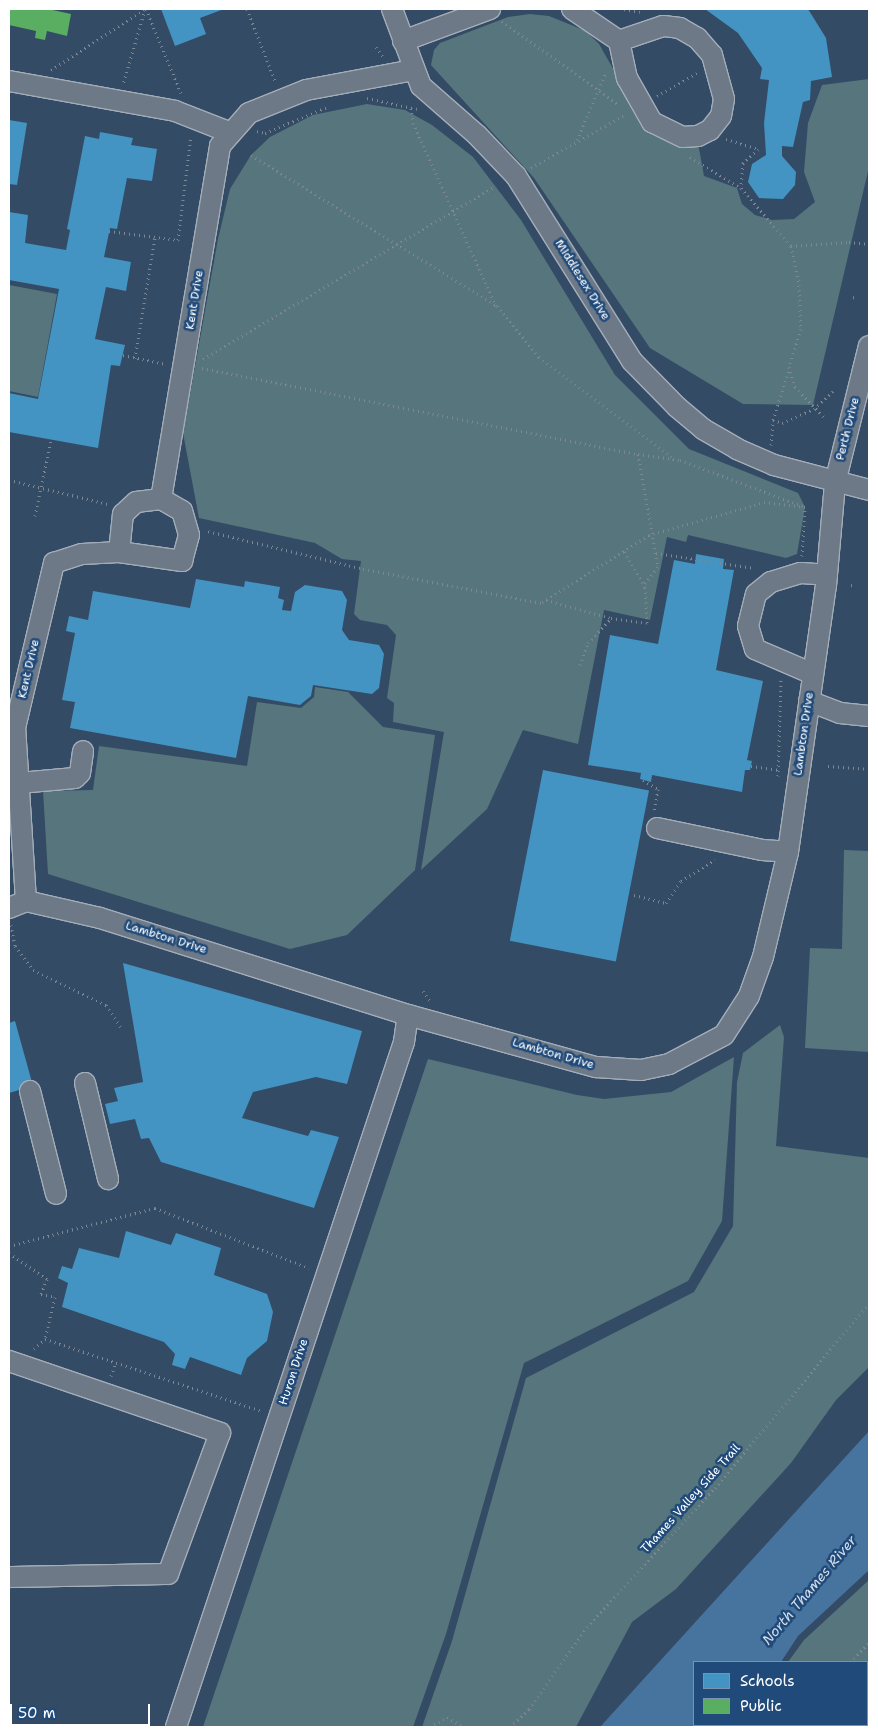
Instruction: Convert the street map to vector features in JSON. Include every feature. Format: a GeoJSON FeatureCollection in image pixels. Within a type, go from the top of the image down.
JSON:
{"type":"FeatureCollection","features":[{"type":"Feature","properties":{"kind":"street","name":"Middlesex Drive"},"geometry":{"type":"LineString","coordinates":[[392,9],[402,41],[405,72],[477,135],[516,176],[632,361],[677,407],[703,428],[737,449],[774,465],[808,472],[834,483],[869,490]]}},
{"type":"Feature","properties":{"kind":"street"},"geometry":{"type":"LineString","coordinates":[[402,41],[488,9]]}},
{"type":"Feature","properties":{"kind":"street"},"geometry":{"type":"LineString","coordinates":[[572,9],[619,41],[626,78],[652,122],[683,137],[698,136],[710,130],[721,116],[724,100],[715,63],[697,38],[680,28],[651,28],[619,41]]}},
{"type":"Feature","properties":{"kind":"street","name":"Kent Drive"},"geometry":{"type":"LineString","coordinates":[[162,499],[220,146],[249,113],[306,90],[405,72]]}},
{"type":"Feature","properties":{"kind":"street"},"geometry":{"type":"LineString","coordinates":[[9,81],[175,111],[235,129]]}},
{"type":"Feature","properties":{"kind":"street","name":"Perth Drive"},"geometry":{"type":"LineString","coordinates":[[834,483],[869,346]]}},
{"type":"Feature","properties":{"kind":"street","name":"Lambton Drive"},"geometry":{"type":"LineString","coordinates":[[15,909],[100,918],[408,1015],[596,1067],[641,1070],[669,1064],[724,1035],[749,996],[763,957],[788,852],[827,575],[834,483]]}},
{"type":"Feature","properties":{"kind":"street"},"geometry":{"type":"LineString","coordinates":[[119,552],[120,529],[128,509],[141,500],[162,499],[180,509],[187,525]]}},
{"type":"Feature","properties":{"kind":"street","name":"Kent Drive"},"geometry":{"type":"LineString","coordinates":[[15,909],[19,783],[15,728],[54,563],[82,554],[119,552],[182,561],[189,535],[187,525]]}},
{"type":"Feature","properties":{"kind":"street"},"geometry":{"type":"LineString","coordinates":[[813,674],[755,649],[748,626],[756,594],[771,582],[801,573],[827,575]]}},
{"type":"Feature","properties":{"kind":"street"},"geometry":{"type":"LineString","coordinates":[[809,700],[840,713],[869,716]]}},
{"type":"Feature","properties":{"kind":"street"},"geometry":{"type":"LineString","coordinates":[[19,783],[75,778],[80,773],[83,751]]}},
{"type":"Feature","properties":{"kind":"street"},"geometry":{"type":"LineString","coordinates":[[655,822],[748,847],[788,852]]}},
{"type":"Feature","properties":{"kind":"street","name":"Huron Drive"},"geometry":{"type":"LineString","coordinates":[[176,1727],[404,1042],[408,1015]]}},
{"type":"Feature","properties":{"kind":"street"},"geometry":{"type":"LineString","coordinates":[[85,1083],[108,1179]]}},
{"type":"Feature","properties":{"kind":"street"},"geometry":{"type":"LineString","coordinates":[[30,1091],[56,1194]]}},
{"type":"Feature","properties":{"kind":"street"},"geometry":{"type":"LineString","coordinates":[[9,1362],[220,1433],[168,1574],[9,1577]]}},
{"type":"Feature","properties":{"kind":"path"},"geometry":{"type":"LineString","coordinates":[[44,74],[145,9]]}},
{"type":"Feature","properties":{"kind":"path"},"geometry":{"type":"LineString","coordinates":[[122,87],[145,9]]}},
{"type":"Feature","properties":{"kind":"path"},"geometry":{"type":"LineString","coordinates":[[145,9],[183,100]]}},
{"type":"Feature","properties":{"kind":"path"},"geometry":{"type":"LineString","coordinates":[[247,9],[275,81]]}},
{"type":"Feature","properties":{"kind":"path"},"geometry":{"type":"LineString","coordinates":[[488,9],[629,112],[577,140],[526,172]]}},
{"type":"Feature","properties":{"kind":"path"},"geometry":{"type":"LineString","coordinates":[[624,9],[646,14]]}},
{"type":"Feature","properties":{"kind":"path"},"geometry":{"type":"LineString","coordinates":[[376,47],[405,72]]}},
{"type":"Feature","properties":{"kind":"path"},"geometry":{"type":"LineString","coordinates":[[641,105],[715,63]]}},
{"type":"Feature","properties":{"kind":"path"},"geometry":{"type":"LineString","coordinates":[[577,140],[609,66]]}},
{"type":"Feature","properties":{"kind":"path"},"geometry":{"type":"LineString","coordinates":[[358,100],[366,98],[411,108],[426,115]]}},
{"type":"Feature","properties":{"kind":"path"},"geometry":{"type":"LineString","coordinates":[[410,103],[414,123],[452,212],[497,306],[539,357],[676,459]]}},
{"type":"Feature","properties":{"kind":"path"},"geometry":{"type":"LineString","coordinates":[[235,129],[265,133],[315,110],[332,106]]}},
{"type":"Feature","properties":{"kind":"path"},"geometry":{"type":"LineString","coordinates":[[109,231],[178,240],[191,134]]}},
{"type":"Feature","properties":{"kind":"path"},"geometry":{"type":"LineString","coordinates":[[719,136],[758,149],[743,163],[741,188],[791,246],[799,284],[801,329],[773,420],[770,450]]}},
{"type":"Feature","properties":{"kind":"path"},"geometry":{"type":"LineString","coordinates":[[251,155],[497,306]]}},
{"type":"Feature","properties":{"kind":"path"},"geometry":{"type":"LineString","coordinates":[[200,361],[496,186]]}},
{"type":"Feature","properties":{"kind":"path"},"geometry":{"type":"LineString","coordinates":[[135,358],[155,237]]}},
{"type":"Feature","properties":{"kind":"path"},"geometry":{"type":"LineString","coordinates":[[791,246],[849,242],[869,244]]}},
{"type":"Feature","properties":{"kind":"path"},"geometry":{"type":"LineString","coordinates":[[122,355],[165,364]]}},
{"type":"Feature","properties":{"kind":"path"},"geometry":{"type":"LineString","coordinates":[[192,366],[638,454],[676,459],[805,507]]}},
{"type":"Feature","properties":{"kind":"path"},"geometry":{"type":"LineString","coordinates":[[789,367],[795,387],[814,409],[825,418]]}},
{"type":"Feature","properties":{"kind":"path"},"geometry":{"type":"LineString","coordinates":[[773,420],[782,423],[814,409],[833,391]]}},
{"type":"Feature","properties":{"kind":"path"},"geometry":{"type":"LineString","coordinates":[[36,516],[50,440]]}},
{"type":"Feature","properties":{"kind":"path"},"geometry":{"type":"LineString","coordinates":[[638,454],[658,567],[644,585]]}},
{"type":"Feature","properties":{"kind":"path"},"geometry":{"type":"LineString","coordinates":[[9,480],[128,509]]}},
{"type":"Feature","properties":{"kind":"path"},"geometry":{"type":"LineString","coordinates":[[187,525],[360,568],[541,603],[653,534],[765,502],[805,507]]}},
{"type":"Feature","properties":{"kind":"path"},"geometry":{"type":"LineString","coordinates":[[796,562],[802,559],[805,507]]}},
{"type":"Feature","properties":{"kind":"path"},"geometry":{"type":"LineString","coordinates":[[546,600],[611,618],[647,623],[644,585],[624,551]]}},
{"type":"Feature","properties":{"kind":"path"},"geometry":{"type":"LineString","coordinates":[[656,553],[754,568],[763,567]]}},
{"type":"Feature","properties":{"kind":"path"},"geometry":{"type":"LineString","coordinates":[[752,576],[754,568]]}},
{"type":"Feature","properties":{"kind":"path"},"geometry":{"type":"LineString","coordinates":[[580,665],[588,643],[611,618]]}},
{"type":"Feature","properties":{"kind":"path"},"geometry":{"type":"LineString","coordinates":[[776,677],[782,681],[778,782]]}},
{"type":"Feature","properties":{"kind":"path"},"geometry":{"type":"LineString","coordinates":[[751,766],[778,770]]}},
{"type":"Feature","properties":{"kind":"path"},"geometry":{"type":"LineString","coordinates":[[828,766],[867,769]]}},
{"type":"Feature","properties":{"kind":"path"},"geometry":{"type":"LineString","coordinates":[[643,780],[658,789],[655,822]]}},
{"type":"Feature","properties":{"kind":"path"},"geometry":{"type":"LineString","coordinates":[[634,895],[666,903],[681,881],[711,862],[748,847]]}},
{"type":"Feature","properties":{"kind":"path"},"geometry":{"type":"LineString","coordinates":[[15,909],[15,946],[33,970],[106,1005],[123,1030]]}},
{"type":"Feature","properties":{"kind":"path"},"geometry":{"type":"LineString","coordinates":[[9,1246],[155,1208],[311,1269],[308,1278]]}},
{"type":"Feature","properties":{"kind":"path"},"geometry":{"type":"LineString","coordinates":[[9,1253],[47,1279],[41,1294],[55,1297],[45,1339],[267,1413]]}},
{"type":"Feature","properties":{"kind":"path","name":"Thames Valley Side Trail"},"geometry":{"type":"LineString","coordinates":[[510,1727],[529,1709],[587,1627],[715,1488],[869,1303]]}},
{"type":"Feature","properties":{"kind":"path"},"geometry":{"type":"LineString","coordinates":[[851,1661],[869,1643]]}},
{"type":"Feature","properties":{"kind":"path"},"geometry":{"type":"LineString","coordinates":[[430,1727],[446,1717],[463,1727]]}},
{"type":"Feature","properties":{"kind":"green space"},"geometry":{"type":"Polygon","coordinates":[[[530,14],[549,16],[586,31],[599,44],[636,109],[698,143],[704,176],[737,188],[742,204],[755,215],[772,220],[794,219],[815,202],[804,172],[808,123],[822,85],[869,79],[869,167],[813,405],[743,404],[650,348],[534,178],[431,65],[434,50],[440,43],[508,17],[530,14]]]}},
{"type":"Feature","properties":{"kind":"green space"},"geometry":{"type":"Polygon","coordinates":[[[367,104],[405,110],[432,125],[473,157],[521,220],[615,375],[689,449],[798,493],[805,507],[797,554],[786,558],[688,535],[686,542],[667,537],[650,620],[604,610],[578,744],[523,730],[487,809],[421,870],[444,732],[393,722],[394,703],[387,698],[396,635],[387,625],[360,620],[354,614],[361,561],[342,559],[315,543],[199,518],[183,433],[218,239],[230,189],[251,155],[270,137],[313,115],[367,104]]]}},
{"type":"Feature","properties":{"kind":"green space"},"geometry":{"type":"Polygon","coordinates":[[[9,285],[57,294],[38,397],[9,391],[9,285]]]}},
{"type":"Feature","properties":{"kind":"green space"},"geometry":{"type":"Polygon","coordinates":[[[315,687],[348,692],[383,727],[435,735],[415,870],[347,935],[290,949],[48,874],[43,791],[93,790],[99,746],[247,766],[257,702],[301,708],[314,697],[315,687]]]}},
{"type":"Feature","properties":{"kind":"green space"},"geometry":{"type":"Polygon","coordinates":[[[844,850],[869,851],[869,1052],[805,1048],[810,948],[842,949],[844,850]]]}},
{"type":"Feature","properties":{"kind":"green space"},"geometry":{"type":"Polygon","coordinates":[[[780,1025],[784,1037],[776,1146],[869,1158],[869,1367],[836,1400],[791,1463],[676,1589],[632,1622],[576,1727],[422,1727],[452,1641],[526,1378],[694,1292],[733,1226],[737,1082],[743,1053],[780,1025]]]}},
{"type":"Feature","properties":{"kind":"green space"},"geometry":{"type":"Polygon","coordinates":[[[734,1057],[722,1221],[688,1281],[524,1363],[446,1634],[413,1727],[203,1727],[428,1059],[577,1095],[604,1099],[671,1092],[734,1057]]]}},
{"type":"Feature","properties":{"kind":"green space"},"geometry":{"type":"Polygon","coordinates":[[[869,1580],[869,1727],[747,1727],[868,1726],[868,1661],[789,1661],[804,1640],[869,1580]]]}},
{"type":"Feature","properties":{"kind":"water","name":"North Thames River"},"geometry":{"type":"Polygon","coordinates":[[[869,1431],[869,1570],[798,1636],[782,1661],[693,1661],[693,1726],[743,1727],[600,1727],[869,1431]]]}},
{"type":"Feature","properties":{"kind":"building: Schools"},"geometry":{"type":"Polygon","coordinates":[[[161,9],[224,9],[200,18],[206,34],[175,46],[161,9]]]}},
{"type":"Feature","properties":{"kind":"building: Schools"},"geometry":{"type":"Polygon","coordinates":[[[705,9],[808,9],[826,38],[832,77],[811,81],[810,100],[803,102],[793,147],[782,146],[782,156],[796,172],[795,185],[783,199],[759,198],[748,182],[752,164],[766,155],[764,123],[769,80],[760,79],[762,68],[738,33],[705,9]]]}},
{"type":"Feature","properties":{"kind":"building: Schools"},"geometry":{"type":"Polygon","coordinates":[[[9,120],[27,123],[17,185],[9,184],[9,120]]]}},
{"type":"Feature","properties":{"kind":"building: Schools"},"geometry":{"type":"Polygon","coordinates":[[[100,132],[133,138],[131,145],[157,149],[152,181],[127,178],[117,229],[110,228],[104,257],[131,262],[126,291],[106,287],[95,339],[125,345],[120,366],[111,365],[98,448],[9,432],[9,393],[38,399],[59,289],[9,280],[9,212],[28,215],[25,243],[66,250],[70,230],[67,229],[85,136],[99,139],[100,132]]]}},
{"type":"Feature","properties":{"kind":"building: Schools"},"geometry":{"type":"Polygon","coordinates":[[[696,554],[724,559],[723,569],[734,570],[716,670],[763,681],[747,760],[752,761],[750,770],[745,770],[742,792],[652,775],[651,782],[640,779],[641,773],[588,765],[610,635],[658,644],[674,560],[695,564],[696,554]]]}},
{"type":"Feature","properties":{"kind":"building: Schools"},"geometry":{"type":"Polygon","coordinates":[[[196,579],[244,587],[245,581],[280,587],[278,598],[284,600],[282,610],[291,611],[295,592],[305,585],[342,591],[347,600],[342,630],[349,640],[379,645],[384,654],[379,688],[372,694],[313,685],[311,696],[300,705],[248,696],[236,758],[70,728],[75,702],[62,700],[75,633],[66,631],[69,616],[88,620],[93,591],[190,608],[196,579]]]}},
{"type":"Feature","properties":{"kind":"building: Schools"},"geometry":{"type":"Polygon","coordinates":[[[543,770],[649,791],[616,961],[510,941],[543,770]]]}},
{"type":"Feature","properties":{"kind":"building: Schools"},"geometry":{"type":"Polygon","coordinates":[[[123,963],[362,1031],[347,1084],[316,1077],[253,1092],[242,1118],[308,1136],[311,1130],[339,1137],[314,1208],[161,1162],[149,1138],[141,1139],[135,1119],[110,1124],[105,1104],[118,1101],[114,1088],[143,1082],[123,963]]]}},
{"type":"Feature","properties":{"kind":"building: Schools"},"geometry":{"type":"Polygon","coordinates":[[[15,1021],[33,1086],[9,1093],[9,1023],[15,1021]]]}},
{"type":"Feature","properties":{"kind":"building: Schools"},"geometry":{"type":"Polygon","coordinates":[[[126,1231],[171,1245],[176,1233],[221,1248],[214,1275],[267,1294],[273,1312],[267,1341],[247,1358],[241,1375],[190,1357],[185,1369],[172,1365],[175,1354],[164,1342],[62,1307],[68,1283],[58,1278],[62,1266],[72,1269],[79,1248],[119,1258],[126,1231]]]}},
{"type":"Feature","properties":{"kind":"building: Public"},"geometry":{"type":"Polygon","coordinates":[[[9,9],[48,9],[71,14],[67,36],[47,31],[45,40],[35,38],[36,31],[9,25],[9,9]]]}}]}
